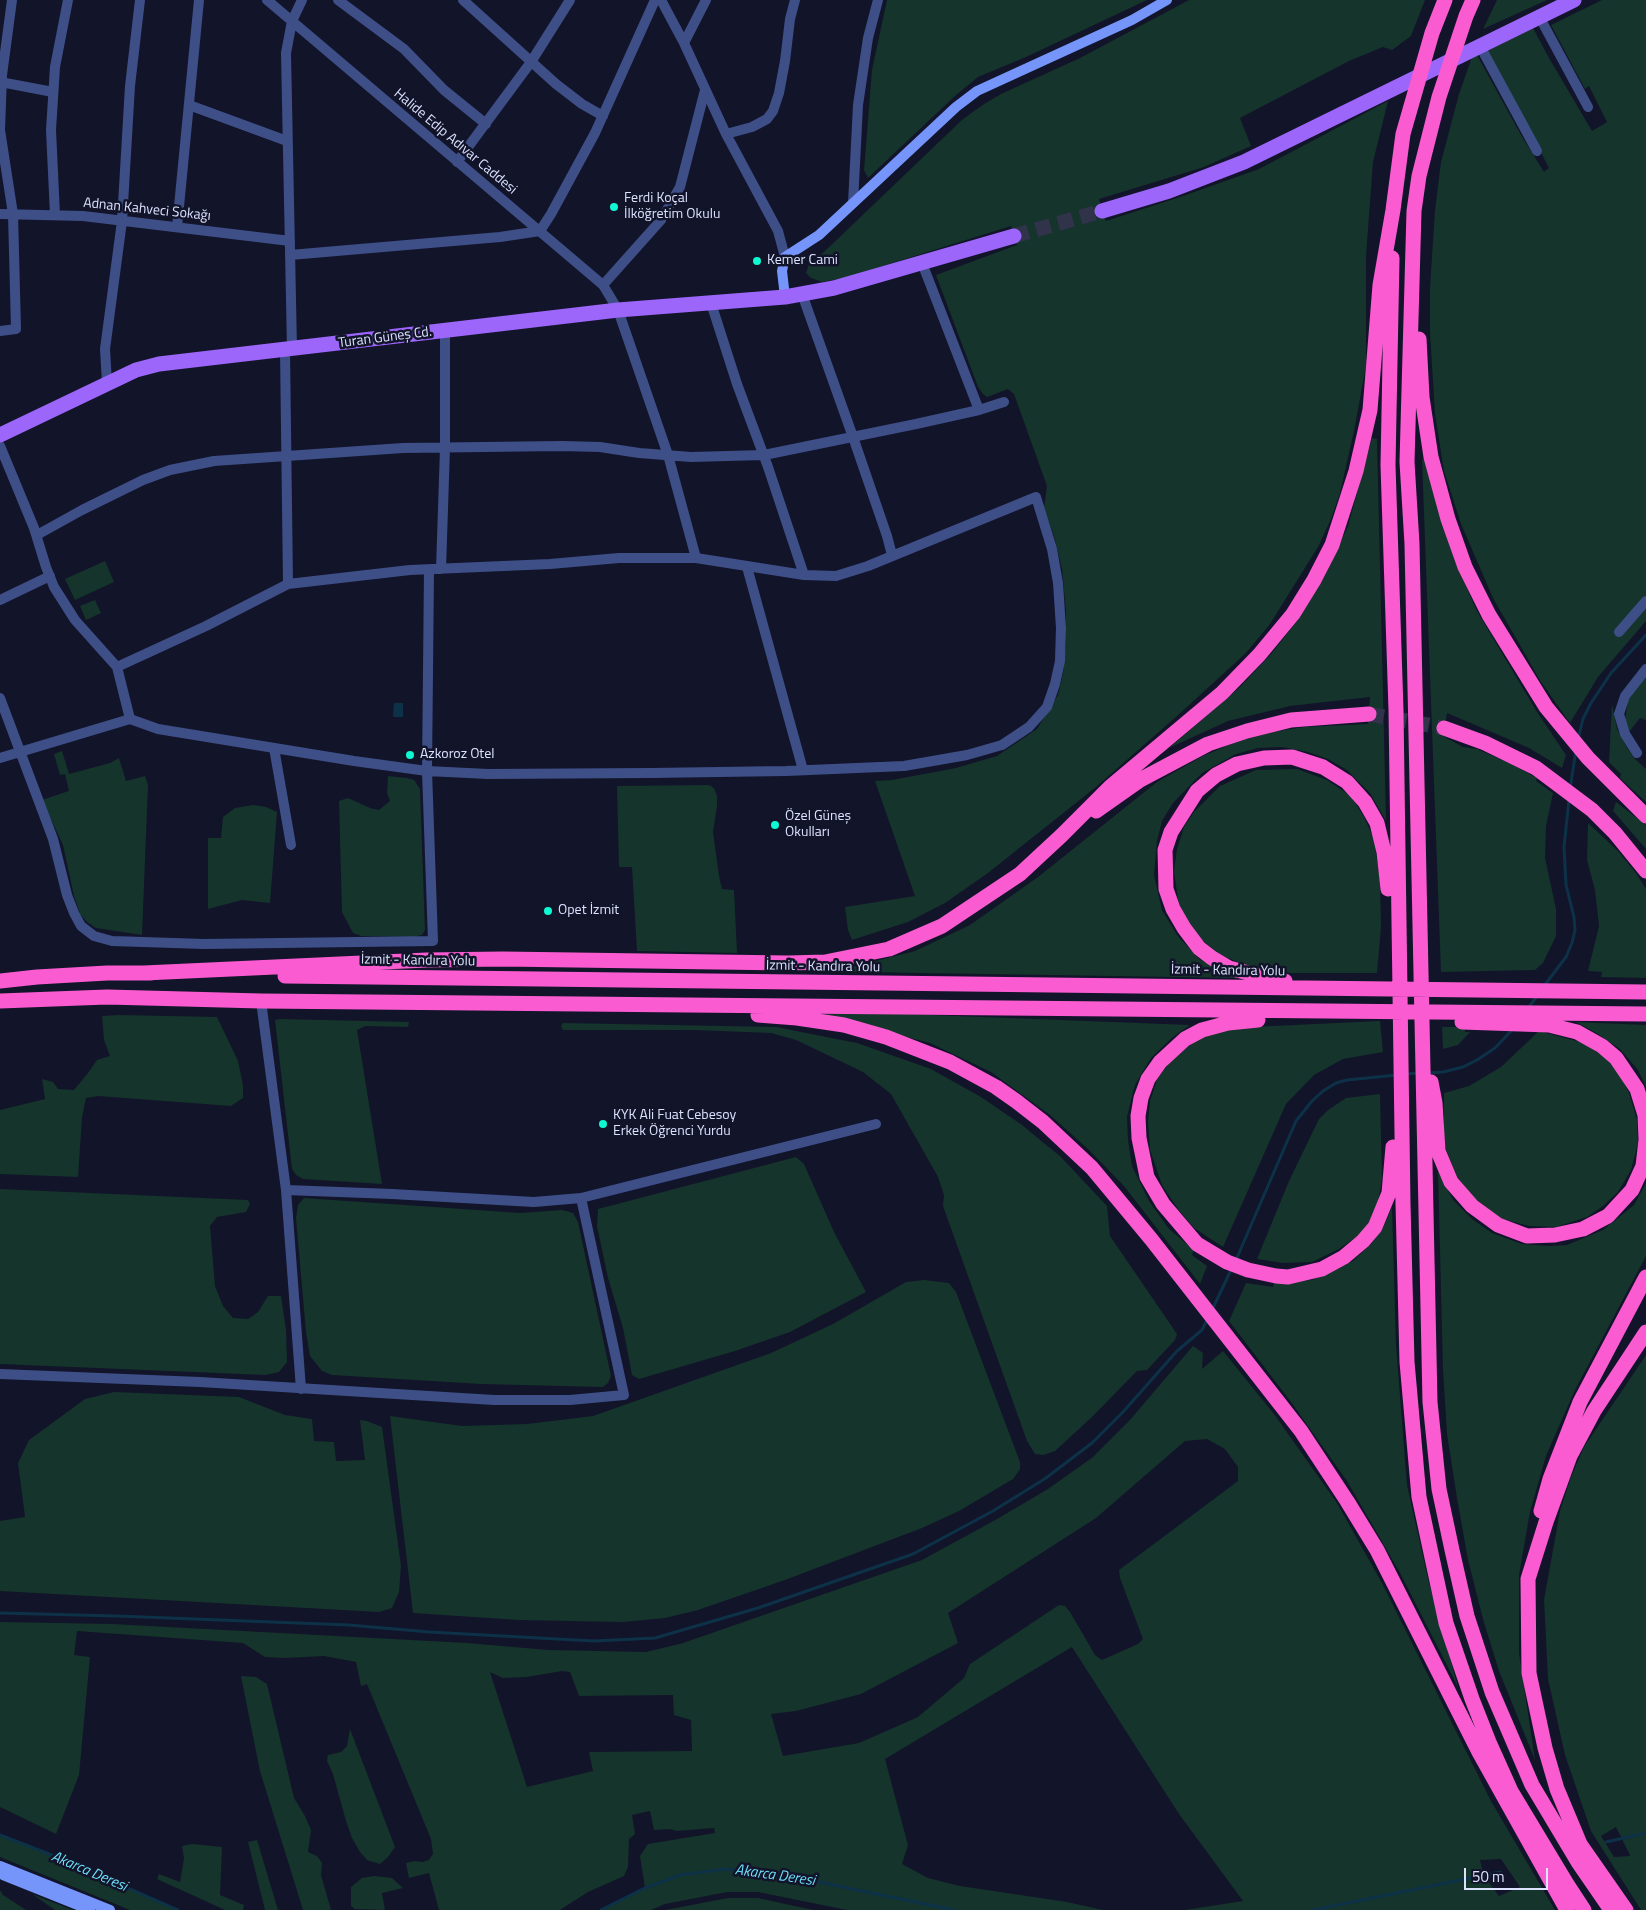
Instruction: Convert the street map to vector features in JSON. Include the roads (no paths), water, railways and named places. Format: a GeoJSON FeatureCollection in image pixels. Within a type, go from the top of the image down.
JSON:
{"type":"FeatureCollection","features":[{"type":"Feature","properties":{"kind":"highway"},"geometry":{"type":"LineString","coordinates":[[144,973],[404,960],[825,962],[889,949],[942,926],[1020,874],[1110,787],[1222,693],[1294,614],[1332,545],[1362,450],[1370,410],[1380,286],[1403,134],[1408,110],[1432,33],[1445,0]]}},
{"type":"Feature","properties":{"kind":"highway"},"geometry":{"type":"LineString","coordinates":[[1473,0],[1439,97],[1419,176],[1414,211],[1407,462],[1412,544],[1422,1036],[1430,1114],[1430,1402],[1439,1489],[1465,1607],[1492,1692],[1532,1785],[1578,1862],[1611,1910]]}},
{"type":"Feature","properties":{"kind":"highway"},"geometry":{"type":"LineString","coordinates":[[1393,210],[1388,465],[1396,710],[1407,1362],[1419,1497],[1446,1623],[1489,1742],[1511,1791],[1584,1910]]}},
{"type":"Feature","properties":{"kind":"highway"},"geometry":{"type":"LineString","coordinates":[[1414,211],[1422,397],[1431,457],[1448,519],[1465,567],[1489,615],[1546,707],[1588,758],[1646,816]]}},
{"type":"Feature","properties":{"kind":"highway"},"geometry":{"type":"LineString","coordinates":[[1062,835],[1140,780],[1208,744],[1247,731],[1291,720],[1369,714]]}},
{"type":"Feature","properties":{"kind":"highway"},"geometry":{"type":"LineString","coordinates":[[1444,728],[1485,743],[1536,768],[1592,810],[1615,833],[1646,871]]}},
{"type":"Feature","properties":{"kind":"highway"},"geometry":{"type":"LineString","coordinates":[[1332,988],[1264,977],[1229,968],[1199,948],[1172,909],[1166,889],[1164,868],[1165,850],[1171,832],[1197,791],[1216,775],[1237,764],[1264,758],[1292,757],[1323,767],[1347,782],[1364,802],[1377,823],[1384,852],[1399,960]]}},
{"type":"Feature","properties":{"kind":"highway","name":"İzmit - Kandıra Yolu"},"geometry":{"type":"LineString","coordinates":[[0,981],[45,976],[144,973],[1646,992]]}},
{"type":"Feature","properties":{"kind":"highway"},"geometry":{"type":"LineString","coordinates":[[0,1001],[107,997],[261,1001],[1429,1012],[1470,1018],[1549,1025],[1577,1032],[1602,1046],[1616,1058],[1637,1089],[1645,1115],[1646,1139],[1643,1166],[1632,1190],[1608,1216],[1583,1229],[1555,1236],[1527,1236],[1498,1225],[1472,1206],[1451,1182],[1438,1150],[1430,1114]]}},
{"type":"Feature","properties":{"kind":"highway"},"geometry":{"type":"LineString","coordinates":[[632,1004],[670,1012],[773,1016],[844,1025],[886,1037],[950,1062],[996,1087],[1043,1122],[1067,1143],[1092,1168],[1122,1204],[1301,1431],[1377,1550],[1480,1752],[1567,1910]]}},
{"type":"Feature","properties":{"kind":"highway"},"geometry":{"type":"LineString","coordinates":[[1331,1012],[1228,1023],[1202,1030],[1185,1039],[1171,1051],[1148,1079],[1141,1098],[1138,1116],[1140,1145],[1147,1177],[1163,1204],[1197,1244],[1227,1262],[1248,1270],[1288,1277],[1322,1269],[1364,1241],[1375,1227],[1389,1194],[1394,1139],[1402,1103]]}},
{"type":"Feature","properties":{"kind":"highway"},"geometry":{"type":"LineString","coordinates":[[1470,1018],[1565,1013],[1646,1014]]}},
{"type":"Feature","properties":{"kind":"highway"},"geometry":{"type":"LineString","coordinates":[[1626,1910],[1580,1844],[1557,1789],[1545,1748],[1529,1673],[1528,1579],[1536,1529],[1550,1480],[1564,1441],[1594,1376],[1646,1277]]}},
{"type":"Feature","properties":{"kind":"highway"},"geometry":{"type":"LineString","coordinates":[[1528,1579],[1570,1456],[1594,1411],[1646,1332]]}},
{"type":"Feature","properties":{"kind":"main road"},"geometry":{"type":"LineString","coordinates":[[785,297],[782,271],[785,257],[819,235],[956,106],[977,91],[1132,20],[1167,0]]}},
{"type":"Feature","properties":{"kind":"main road"},"geometry":{"type":"LineString","coordinates":[[1102,211],[1169,191],[1244,162],[1574,0]]}},
{"type":"Feature","properties":{"kind":"main road","name":"Turan Güneş Cd."},"geometry":{"type":"LineString","coordinates":[[0,435],[136,370],[159,364],[618,310],[785,297],[834,288],[1014,236]]}},
{"type":"Feature","properties":{"kind":"main road"},"geometry":{"type":"LineString","coordinates":[[0,1866],[110,1910]]}},
{"type":"Feature","properties":{"kind":"main road"},"geometry":{"type":"LineString","coordinates":[[0,1874],[90,1910]]}},
{"type":"Feature","properties":{"kind":"street"},"geometry":{"type":"LineString","coordinates":[[0,331],[16,329],[13,214],[0,130],[4,26],[12,0]]}},
{"type":"Feature","properties":{"kind":"street"},"geometry":{"type":"LineString","coordinates":[[55,215],[51,130],[53,92],[57,58],[68,0]]}},
{"type":"Feature","properties":{"kind":"street"},"geometry":{"type":"LineString","coordinates":[[107,383],[105,349],[122,220],[130,86],[140,0]]}},
{"type":"Feature","properties":{"kind":"street"},"geometry":{"type":"LineString","coordinates":[[177,226],[199,0]]}},
{"type":"Feature","properties":{"kind":"street","name":"Halide Edip Adıvar Caddesi"},"geometry":{"type":"LineString","coordinates":[[267,0],[603,285],[618,310],[668,455],[696,558]]}},
{"type":"Feature","properties":{"kind":"street"},"geometry":{"type":"LineString","coordinates":[[288,584],[286,457],[290,241],[286,53],[292,21],[302,0]]}},
{"type":"Feature","properties":{"kind":"street"},"geometry":{"type":"LineString","coordinates":[[338,0],[404,49],[444,90],[486,124]]}},
{"type":"Feature","properties":{"kind":"street"},"geometry":{"type":"LineString","coordinates":[[463,0],[531,62],[582,104],[603,116]]}},
{"type":"Feature","properties":{"kind":"street"},"geometry":{"type":"LineString","coordinates":[[458,162],[531,62],[570,0]]}},
{"type":"Feature","properties":{"kind":"street"},"geometry":{"type":"LineString","coordinates":[[290,255],[500,237],[540,231],[603,116],[655,0]]}},
{"type":"Feature","properties":{"kind":"street"},"geometry":{"type":"LineString","coordinates":[[661,0],[684,43],[726,134],[778,232],[785,257]]}},
{"type":"Feature","properties":{"kind":"street"},"geometry":{"type":"LineString","coordinates":[[684,43],[706,0]]}},
{"type":"Feature","properties":{"kind":"street"},"geometry":{"type":"LineString","coordinates":[[726,134],[752,127],[767,119],[773,110],[779,93],[790,19],[795,0]]}},
{"type":"Feature","properties":{"kind":"street"},"geometry":{"type":"LineString","coordinates":[[853,203],[858,105],[868,38],[878,0]]}},
{"type":"Feature","properties":{"kind":"street"},"geometry":{"type":"LineString","coordinates":[[1540,18],[1588,107]]}},
{"type":"Feature","properties":{"kind":"street"},"geometry":{"type":"LineString","coordinates":[[1480,46],[1537,152]]}},
{"type":"Feature","properties":{"kind":"street"},"geometry":{"type":"LineString","coordinates":[[1,83],[53,92]]}},
{"type":"Feature","properties":{"kind":"street"},"geometry":{"type":"LineString","coordinates":[[603,285],[661,220],[680,187],[705,90]]}},
{"type":"Feature","properties":{"kind":"street"},"geometry":{"type":"LineString","coordinates":[[188,105],[287,141]]}},
{"type":"Feature","properties":{"kind":"street","name":"Adnan Kahveci Sokağı"},"geometry":{"type":"LineString","coordinates":[[0,214],[55,215],[122,220],[290,241]]}},
{"type":"Feature","properties":{"kind":"street"},"geometry":{"type":"LineString","coordinates":[[922,263],[979,410]]}},
{"type":"Feature","properties":{"kind":"street"},"geometry":{"type":"LineString","coordinates":[[802,294],[853,437],[892,556]]}},
{"type":"Feature","properties":{"kind":"street"},"geometry":{"type":"LineString","coordinates":[[711,303],[737,384],[764,455],[804,575]]}},
{"type":"Feature","properties":{"kind":"street"},"geometry":{"type":"LineString","coordinates":[[440,569],[445,448],[445,330]]}},
{"type":"Feature","properties":{"kind":"street"},"geometry":{"type":"LineString","coordinates":[[37,535],[143,480],[170,470],[214,461],[403,448],[562,446],[600,447],[639,453],[701,457],[764,455],[979,410],[1004,402]]}},
{"type":"Feature","properties":{"kind":"street"},"geometry":{"type":"LineString","coordinates":[[0,446],[37,535],[54,587],[75,620],[118,667],[130,719]]}},
{"type":"Feature","properties":{"kind":"street"},"geometry":{"type":"LineString","coordinates":[[0,758],[130,719],[158,728],[427,771],[488,774],[570,774],[803,770],[904,766],[967,755],[1002,745],[1029,727],[1047,707],[1055,684],[1060,660],[1061,628],[1058,583],[1052,549],[1036,497],[868,566],[836,576],[804,575],[696,558],[619,558],[360,575],[288,584],[206,626],[118,667]]}},
{"type":"Feature","properties":{"kind":"street"},"geometry":{"type":"LineString","coordinates":[[747,567],[803,770]]}},
{"type":"Feature","properties":{"kind":"street"},"geometry":{"type":"LineString","coordinates":[[0,698],[53,839],[67,895],[74,913],[81,926],[94,936],[112,941],[204,944],[433,941],[427,771],[429,570]]}},
{"type":"Feature","properties":{"kind":"street"},"geometry":{"type":"LineString","coordinates":[[0,600],[50,576]]}},
{"type":"Feature","properties":{"kind":"street"},"geometry":{"type":"LineString","coordinates":[[1619,632],[1646,601]]}},
{"type":"Feature","properties":{"kind":"street"},"geometry":{"type":"LineString","coordinates":[[1637,753],[1625,734],[1620,714],[1625,696],[1646,669]]}},
{"type":"Feature","properties":{"kind":"street"},"geometry":{"type":"LineString","coordinates":[[274,748],[291,845]]}},
{"type":"Feature","properties":{"kind":"street"},"geometry":{"type":"LineString","coordinates":[[261,1001],[286,1190],[301,1389]]}},
{"type":"Feature","properties":{"kind":"street"},"geometry":{"type":"LineString","coordinates":[[286,1190],[534,1202],[581,1198],[876,1124]]}},
{"type":"Feature","properties":{"kind":"street"},"geometry":{"type":"LineString","coordinates":[[0,1374],[200,1382],[533,1401],[598,1399],[624,1395],[581,1198]]}},
{"type":"Feature","properties":{"kind":"water"},"geometry":{"type":"Polygon","coordinates":[[[394,703],[403,703],[403,717],[393,717],[394,703]]]}},
{"type":"Feature","properties":{"kind":"waterway"},"geometry":{"type":"LineString","coordinates":[[1578,739],[1583,719],[1591,703],[1611,673],[1646,635]]}},
{"type":"Feature","properties":{"kind":"waterway"},"geometry":{"type":"LineString","coordinates":[[1570,789],[1576,750]]}},
{"type":"Feature","properties":{"kind":"waterway"},"geometry":{"type":"LineString","coordinates":[[1544,986],[1566,957],[1575,930],[1574,917],[1566,885],[1564,847],[1569,800]]}},
{"type":"Feature","properties":{"kind":"waterway"},"geometry":{"type":"LineString","coordinates":[[1528,1008],[1538,995]]}},
{"type":"Feature","properties":{"kind":"waterway"},"geometry":{"type":"LineString","coordinates":[[1428,1073],[1443,1072],[1463,1067],[1477,1060],[1495,1048],[1513,1029]]}},
{"type":"Feature","properties":{"kind":"waterway"},"geometry":{"type":"LineString","coordinates":[[1405,1074],[1419,1073]]}},
{"type":"Feature","properties":{"kind":"waterway"},"geometry":{"type":"LineString","coordinates":[[1236,1260],[1296,1121],[1312,1101],[1336,1083],[1347,1080],[1397,1075]]}},
{"type":"Feature","properties":{"kind":"waterway"},"geometry":{"type":"LineString","coordinates":[[1212,1310],[1232,1268]]}},
{"type":"Feature","properties":{"kind":"waterway"},"geometry":{"type":"LineString","coordinates":[[0,1613],[349,1625],[429,1632],[594,1641],[655,1638],[758,1608],[913,1554],[993,1511],[1046,1478],[1092,1443],[1123,1412],[1177,1351],[1202,1330],[1208,1318]]}},
{"type":"Feature","properties":{"kind":"waterway"},"geometry":{"type":"LineString","coordinates":[[1606,1842],[1646,1833]]}},
{"type":"Feature","properties":{"kind":"waterway","name":"Akarca Deresi"},"geometry":{"type":"LineString","coordinates":[[0,1835],[67,1861],[178,1910]]}},
{"type":"Feature","properties":{"kind":"waterway","name":"Akarca Deresi"},"geometry":{"type":"LineString","coordinates":[[601,1910],[645,1888],[680,1875],[725,1869],[780,1874],[954,1910]]}},
{"type":"Feature","properties":{"kind":"waterway","name":"Akarca Deresi"},"geometry":{"type":"LineString","coordinates":[[1313,1910],[1500,1872]]}},
{"type":"Feature","properties":{"kind":"tunnel"},"geometry":{"type":"LineString","coordinates":[[1014,236],[1102,211]]}},
{"type":"Feature","properties":{"kind":"tunnel"},"geometry":{"type":"LineString","coordinates":[[1369,714],[1444,728]]}},
{"type":"Feature","properties":{"kind":"place","name":"Ferdi Koçal İlköğretim Okulu"},"geometry":{"type":"Point","coordinates":[614,207]}},
{"type":"Feature","properties":{"kind":"place","name":"Kemer Cami"},"geometry":{"type":"Point","coordinates":[757,261]}},
{"type":"Feature","properties":{"kind":"place","name":"Azkoroz Otel"},"geometry":{"type":"Point","coordinates":[410,755]}},
{"type":"Feature","properties":{"kind":"place","name":"Özel Güneş Okulları"},"geometry":{"type":"Point","coordinates":[775,825]}},
{"type":"Feature","properties":{"kind":"place","name":"Opet İzmit"},"geometry":{"type":"Point","coordinates":[548,911]}},
{"type":"Feature","properties":{"kind":"place","name":"KYK Ali Fuat Cebesoy Erkek Öğrenci Yurdu"},"geometry":{"type":"Point","coordinates":[603,1124]}}]}
